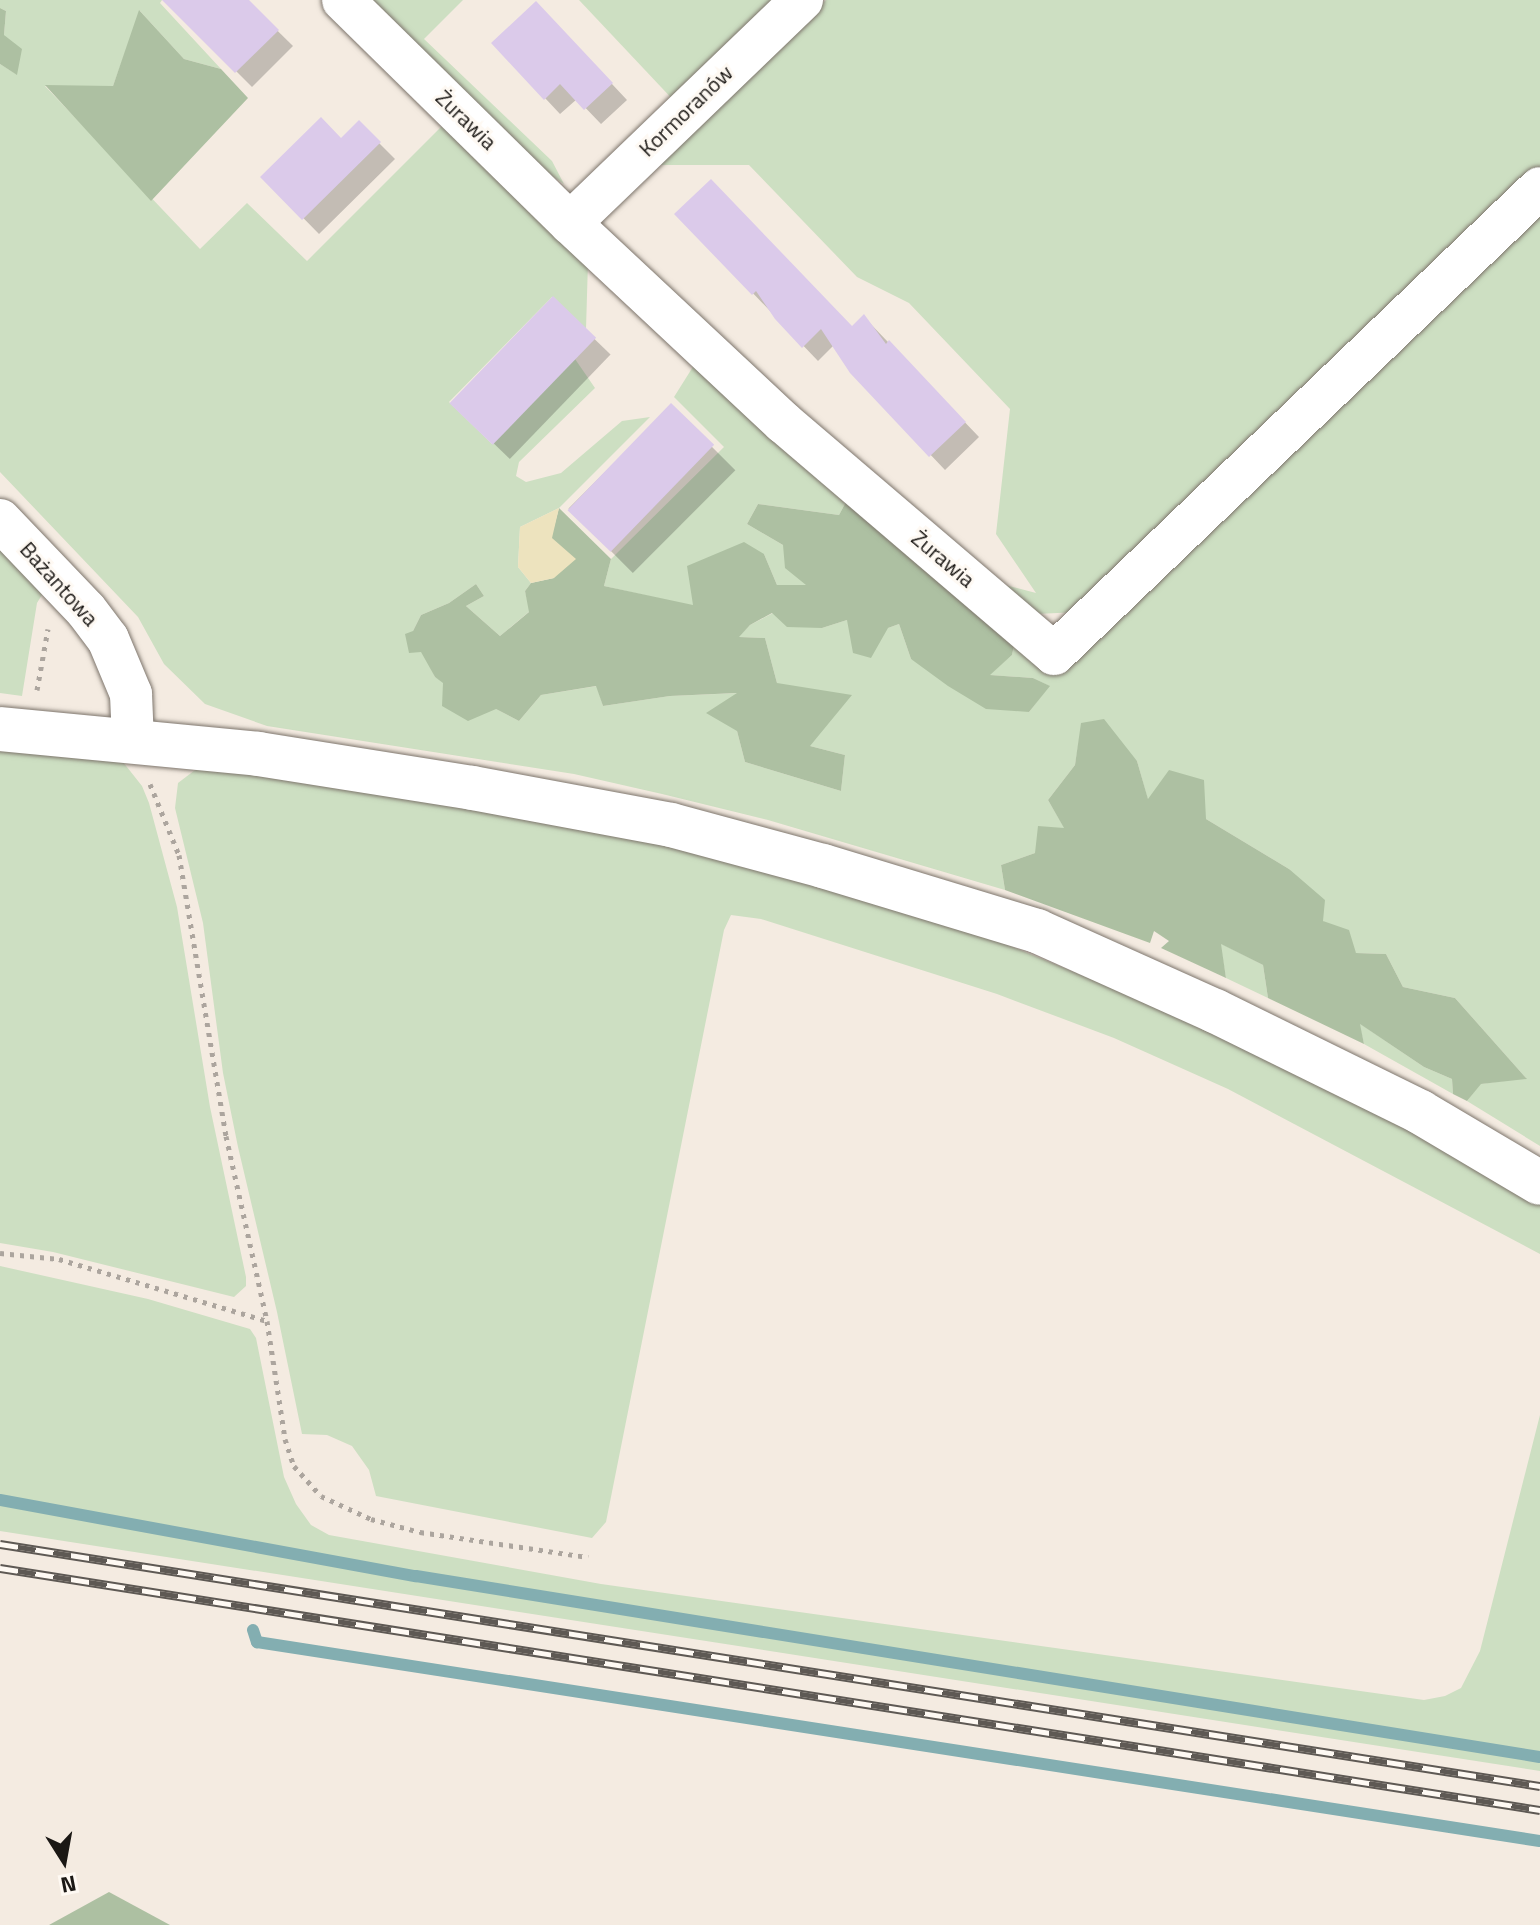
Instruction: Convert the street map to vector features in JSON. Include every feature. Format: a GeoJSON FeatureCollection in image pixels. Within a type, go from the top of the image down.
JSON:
{"type":"FeatureCollection","features":[{"type":"Feature","properties":{"kind":"main road"},"geometry":{"type":"LineString","coordinates":[[14,731],[258,754],[472,788],[671,825],[823,866],[1037,931],[1215,1011],[1420,1112],[1540,1183]]}},
{"type":"Feature","properties":{"kind":"street","name":"Żurawia"},"geometry":{"type":"LineString","coordinates":[[343,0],[570,223],[784,423],[1054,654],[1540,188]]}},
{"type":"Feature","properties":{"kind":"street","name":"Kormoranów"},"geometry":{"type":"LineString","coordinates":[[570,223],[802,0]]}},
{"type":"Feature","properties":{"kind":"street","name":"Bażantowa"},"geometry":{"type":"LineString","coordinates":[[0,520],[86,610],[108,639],[131,694],[133,742]]}},
{"type":"Feature","properties":{"kind":"path"},"geometry":{"type":"LineString","coordinates":[[14,731],[50,615]]}},
{"type":"Feature","properties":{"kind":"path"},"geometry":{"type":"LineString","coordinates":[[133,742],[179,855],[226,1136],[267,1321],[285,1439],[294,1466],[321,1496],[371,1519],[420,1532],[588,1557]]}},
{"type":"Feature","properties":{"kind":"path"},"geometry":{"type":"LineString","coordinates":[[0,1253],[59,1259],[267,1321]]}},
{"type":"Feature","properties":{"kind":"green space"},"geometry":{"type":"Polygon","coordinates":[[[0,0],[162,0],[160,3],[221,69],[184,59],[140,11],[113,86],[45,86],[200,249],[247,203],[307,261],[445,123],[588,262],[586,329],[552,297],[449,402],[492,444],[575,359],[595,388],[519,462],[516,476],[526,482],[561,473],[622,421],[650,417],[559,508],[520,527],[518,567],[531,583],[525,591],[530,611],[500,636],[466,606],[484,596],[476,584],[449,603],[421,615],[413,631],[435,677],[519,721],[541,695],[597,686],[603,706],[670,696],[740,693],[737,731],[745,762],[841,791],[845,755],[810,746],[777,683],[765,638],[738,637],[750,625],[773,613],[822,628],[847,620],[888,628],[899,624],[911,659],[1029,712],[1049,686],[1033,678],[989,675],[1012,655],[1015,640],[1060,675],[1540,209],[1540,1146],[1467,1101],[1480,1084],[1526,1078],[1455,998],[1403,987],[1386,954],[1356,953],[1323,921],[1289,869],[1206,819],[1148,800],[1137,761],[1082,723],[1075,765],[1048,800],[1065,829],[1035,853],[1001,865],[1005,890],[768,820],[662,794],[574,774],[267,726],[205,704],[164,664],[138,617],[0,472],[0,64],[16,74],[4,35],[6,11],[0,8],[0,0]]]}},
{"type":"Feature","properties":{"kind":"green space"},"geometry":{"type":"Polygon","coordinates":[[[370,0],[463,0],[424,39],[552,161],[564,184],[533,163],[370,0]]]}},
{"type":"Feature","properties":{"kind":"green space"},"geometry":{"type":"Polygon","coordinates":[[[579,0],[784,0],[677,104],[579,0]]]}},
{"type":"Feature","properties":{"kind":"green space"},"geometry":{"type":"Polygon","coordinates":[[[826,0],[1540,0],[1540,168],[1527,176],[1079,612],[1036,614],[1001,584],[1036,593],[996,534],[1010,409],[909,303],[857,277],[749,165],[656,165],[826,0]]]}},
{"type":"Feature","properties":{"kind":"green space"},"geometry":{"type":"Polygon","coordinates":[[[0,8],[6,11],[4,35],[22,49],[17,75],[0,64],[0,8]]]}},
{"type":"Feature","properties":{"kind":"green space"},"geometry":{"type":"Polygon","coordinates":[[[139,10],[184,59],[221,69],[248,98],[151,201],[45,85],[113,86],[139,10]]]}},
{"type":"Feature","properties":{"kind":"green space"},"geometry":{"type":"Polygon","coordinates":[[[696,362],[846,502],[839,515],[758,504],[747,524],[783,545],[808,585],[777,585],[764,554],[693,606],[604,586],[611,559],[724,447],[674,397],[696,362]]]}},
{"type":"Feature","properties":{"kind":"green space"},"geometry":{"type":"Polygon","coordinates":[[[846,502],[1015,640],[1012,655],[990,675],[1033,678],[1050,686],[1029,712],[986,709],[948,686],[911,659],[899,624],[888,628],[871,658],[853,653],[847,620],[822,628],[787,627],[772,613],[750,625],[739,637],[765,638],[777,683],[852,695],[810,746],[845,755],[841,791],[745,762],[737,731],[706,713],[737,693],[670,696],[603,706],[596,686],[541,695],[519,721],[496,709],[468,721],[442,706],[443,683],[435,677],[421,652],[409,653],[405,634],[413,631],[421,615],[449,603],[476,584],[484,596],[466,606],[500,636],[529,612],[525,591],[531,583],[554,578],[551,538],[559,508],[611,559],[604,586],[693,605],[687,566],[744,542],[764,554],[777,585],[806,585],[785,568],[783,545],[747,524],[758,504],[839,515],[846,502]]]}},
{"type":"Feature","properties":{"kind":"green space"},"geometry":{"type":"Polygon","coordinates":[[[0,549],[43,593],[37,603],[22,696],[0,693],[0,549]]]}},
{"type":"Feature","properties":{"kind":"green space"},"geometry":{"type":"Polygon","coordinates":[[[1104,719],[1137,761],[1148,799],[1169,770],[1204,780],[1206,819],[1289,869],[1325,900],[1323,921],[1349,930],[1356,953],[1386,954],[1403,987],[1455,998],[1527,1079],[1481,1084],[1467,1101],[1453,1094],[1452,1079],[1424,1067],[1360,1024],[1364,1044],[1268,998],[1263,965],[1221,944],[1226,978],[1161,948],[1169,941],[1154,931],[1150,943],[1005,890],[1001,865],[1035,853],[1038,826],[1064,828],[1048,800],[1075,765],[1081,723],[1104,719]]]}},
{"type":"Feature","properties":{"kind":"green space"},"geometry":{"type":"Polygon","coordinates":[[[0,742],[123,762],[142,786],[177,907],[210,1107],[246,1277],[246,1286],[234,1297],[53,1252],[0,1243],[0,742]]]}},
{"type":"Feature","properties":{"kind":"green space"},"geometry":{"type":"Polygon","coordinates":[[[199,767],[561,819],[776,871],[986,936],[1259,1048],[1540,1204],[1540,1254],[1228,1089],[1114,1038],[997,994],[761,919],[731,915],[724,930],[606,1522],[592,1538],[376,1496],[369,1470],[352,1446],[327,1435],[302,1434],[238,1147],[223,1073],[203,923],[175,808],[178,783],[199,767]]]}},
{"type":"Feature","properties":{"kind":"green space"},"geometry":{"type":"Polygon","coordinates":[[[1220,943],[1263,965],[1268,998],[1226,978],[1220,943]]]}},
{"type":"Feature","properties":{"kind":"green space"},"geometry":{"type":"Polygon","coordinates":[[[1359,1023],[1424,1067],[1452,1079],[1453,1094],[1364,1044],[1359,1023]]]}},
{"type":"Feature","properties":{"kind":"green space"},"geometry":{"type":"Polygon","coordinates":[[[0,1266],[148,1299],[250,1329],[256,1338],[284,1477],[296,1504],[311,1525],[329,1535],[601,1584],[1424,1700],[1445,1696],[1461,1688],[1480,1651],[1540,1415],[1540,1771],[0,1531],[0,1266]]]}},
{"type":"Feature","properties":{"kind":"green space"},"geometry":{"type":"Polygon","coordinates":[[[109,1892],[170,1925],[49,1925],[109,1892]]]}},
{"type":"Feature","properties":{"kind":"sand"},"geometry":{"type":"Polygon","coordinates":[[[559,508],[552,538],[576,559],[554,578],[531,583],[518,567],[520,527],[559,508]]]}},
{"type":"Feature","properties":{"kind":"building"},"geometry":{"type":"Polygon","coordinates":[[[162,0],[249,0],[279,30],[235,73],[162,0]]]}},
{"type":"Feature","properties":{"kind":"building"},"geometry":{"type":"Polygon","coordinates":[[[536,1],[613,83],[584,110],[560,84],[544,100],[491,43],[536,1]]]}},
{"type":"Feature","properties":{"kind":"building"},"geometry":{"type":"Polygon","coordinates":[[[321,117],[341,138],[359,120],[381,142],[302,220],[260,177],[321,117]]]}},
{"type":"Feature","properties":{"kind":"building"},"geometry":{"type":"Polygon","coordinates":[[[711,179],[852,326],[864,314],[886,344],[889,340],[966,422],[929,457],[850,373],[821,329],[802,348],[775,319],[756,291],[752,295],[674,214],[711,179]]]}},
{"type":"Feature","properties":{"kind":"building"},"geometry":{"type":"Polygon","coordinates":[[[553,296],[596,338],[493,445],[449,403],[553,296]]]}},
{"type":"Feature","properties":{"kind":"building"},"geometry":{"type":"Polygon","coordinates":[[[671,403],[714,445],[611,552],[567,510],[671,403]]]}},
{"type":"Feature","properties":{"kind":"waterway"},"geometry":{"type":"LineString","coordinates":[[0,1500],[416,1576],[1540,1757]]}},
{"type":"Feature","properties":{"kind":"waterway"},"geometry":{"type":"LineString","coordinates":[[253,1630],[257,1642],[1540,1841]]}},
{"type":"Feature","properties":{"kind":"railway"},"geometry":{"type":"LineString","coordinates":[[0,1544],[1540,1786]]}},
{"type":"Feature","properties":{"kind":"railway"},"geometry":{"type":"LineString","coordinates":[[0,1568],[1540,1810]]}}]}
